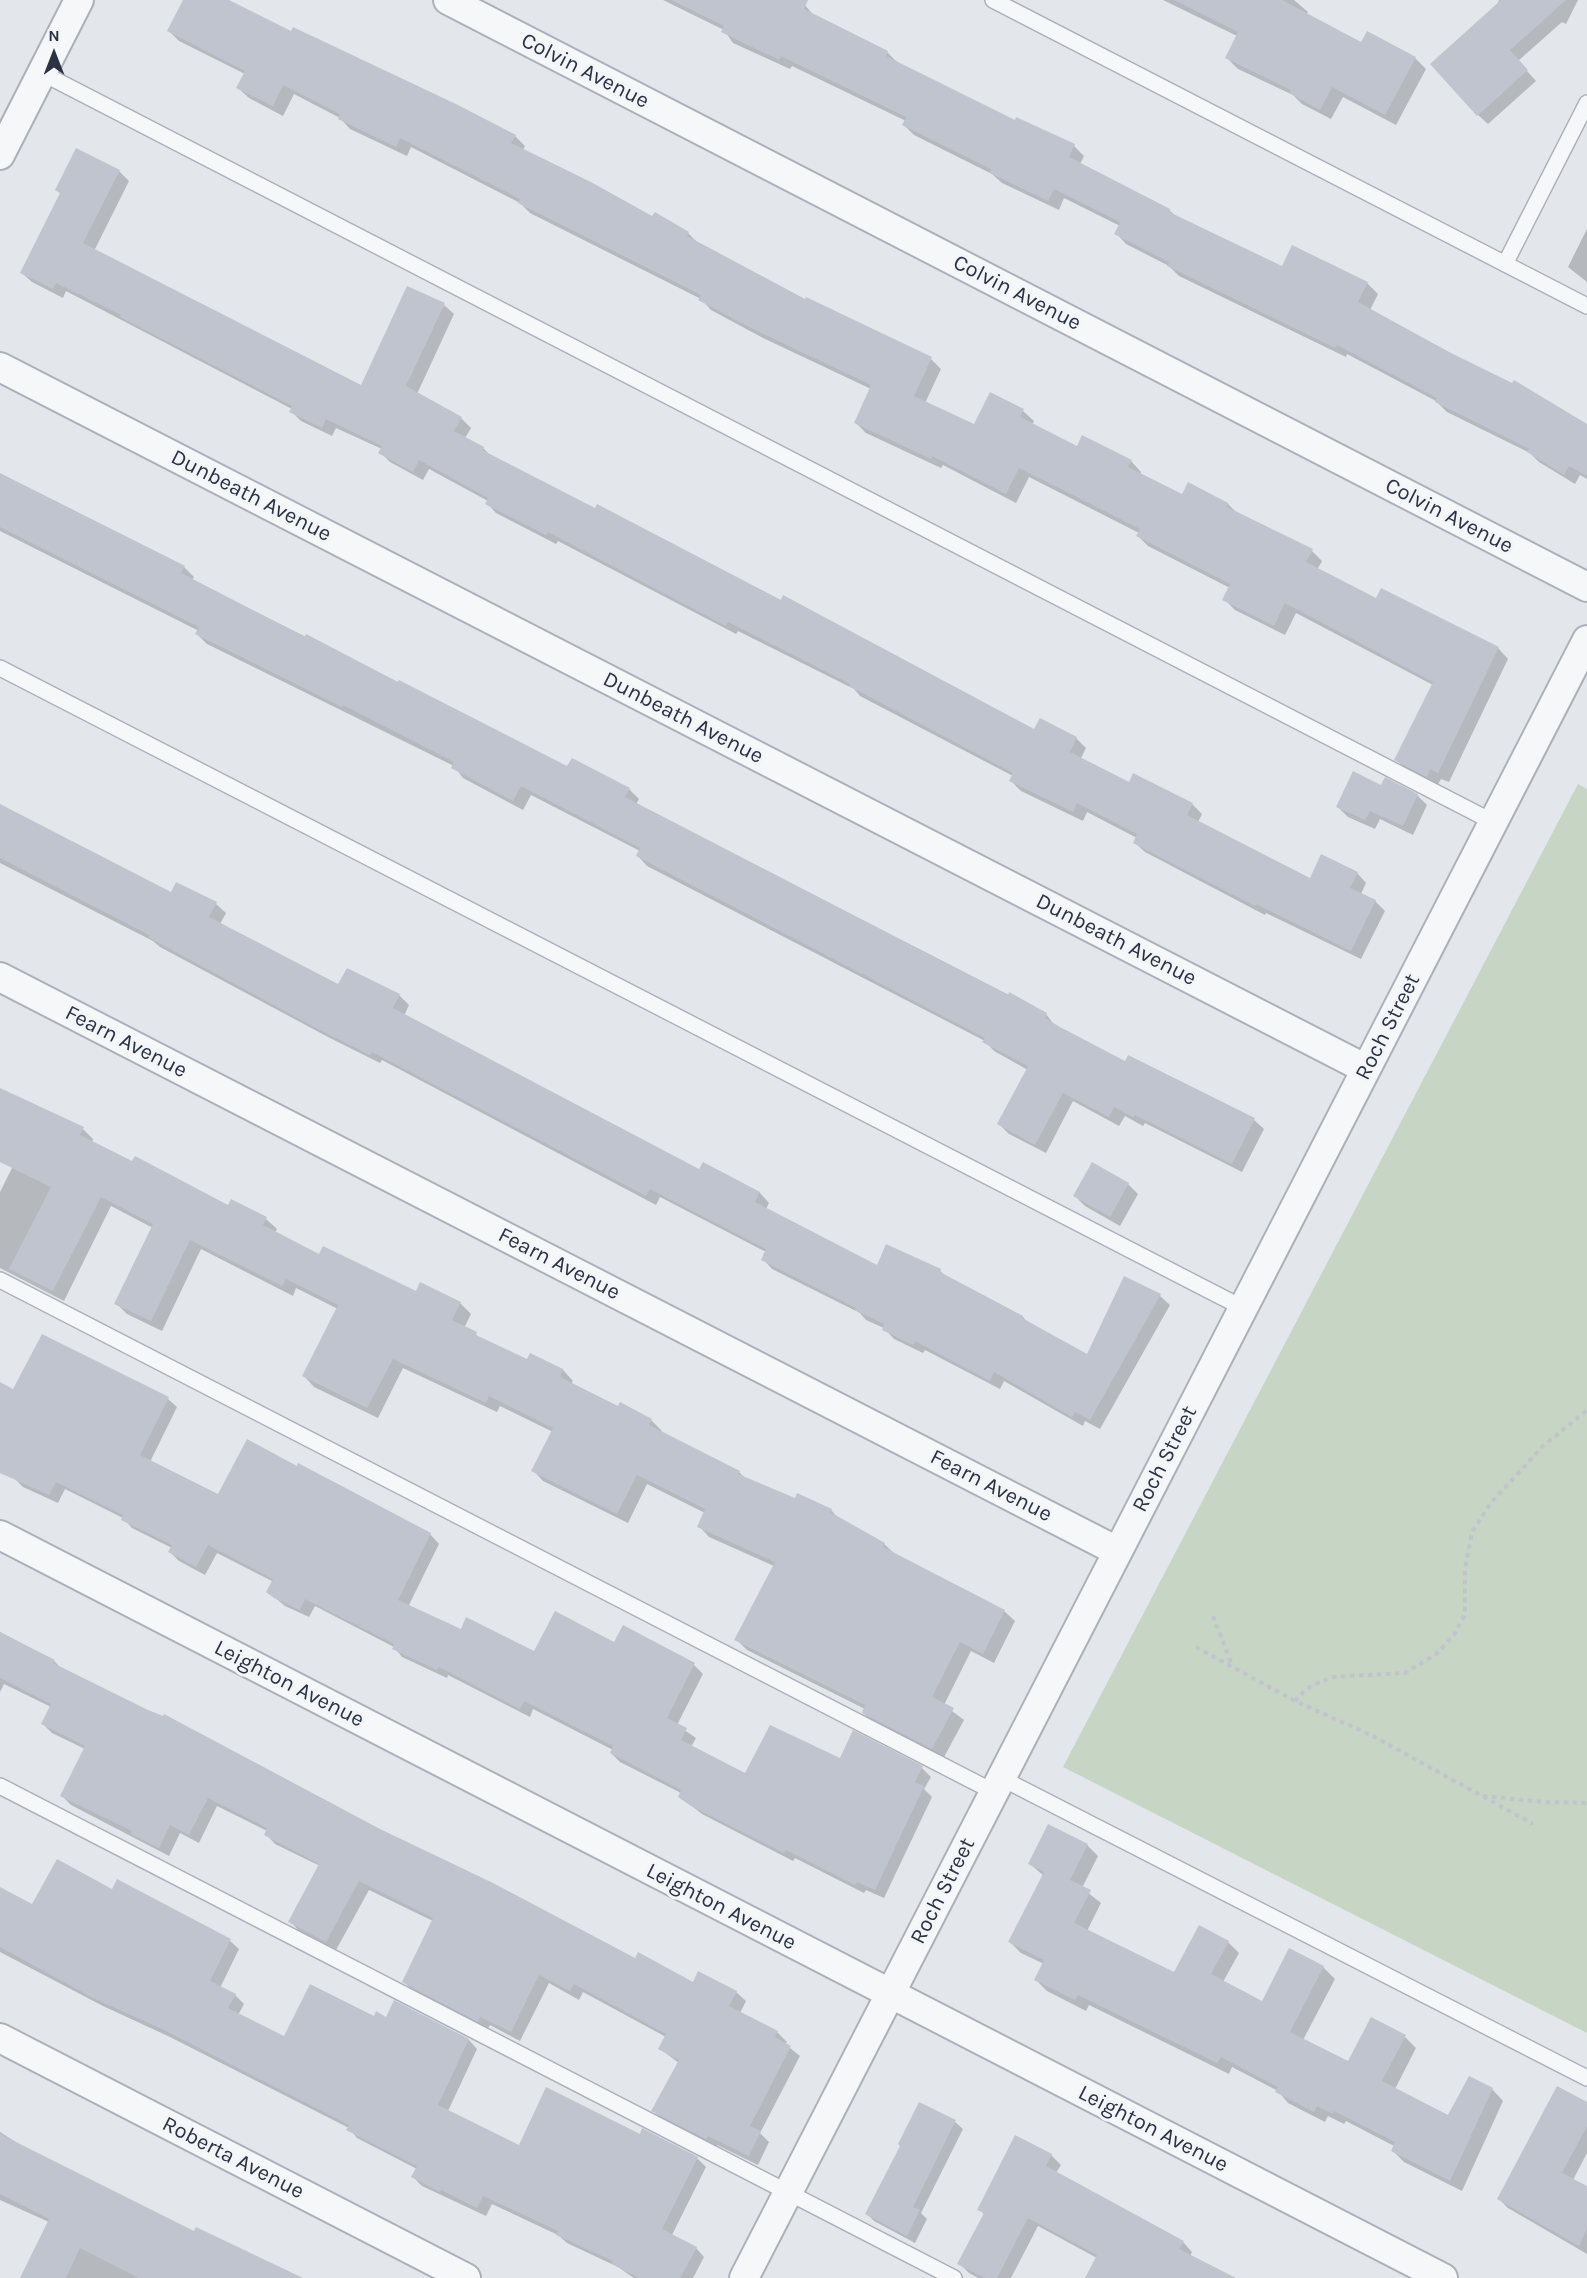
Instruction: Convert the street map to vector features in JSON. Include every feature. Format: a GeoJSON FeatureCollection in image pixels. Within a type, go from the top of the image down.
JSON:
{"type":"FeatureCollection","features":[{"type":"Feature","properties":{"kind":"street"},"geometry":{"type":"LineString","coordinates":[[0,155],[79,0]]}},
{"type":"Feature","properties":{"kind":"street","name":"Colvin Avenue"},"geometry":{"type":"LineString","coordinates":[[448,0],[1587,586]]}},
{"type":"Feature","properties":{"kind":"street","name":"Dunbeath Avenue"},"geometry":{"type":"LineString","coordinates":[[0,367],[1366,1069]]}},
{"type":"Feature","properties":{"kind":"street","name":"Roch Street"},"geometry":{"type":"LineString","coordinates":[[744,2278],[1587,640]]}},
{"type":"Feature","properties":{"kind":"street","name":"Fearn Avenue"},"geometry":{"type":"LineString","coordinates":[[0,977],[1117,1551]]}},
{"type":"Feature","properties":{"kind":"street","name":"Leighton Avenue"},"geometry":{"type":"LineString","coordinates":[[0,1535],[1443,2278]]}},
{"type":"Feature","properties":{"kind":"street","name":"Roberta Avenue"},"geometry":{"type":"LineString","coordinates":[[0,2038],[466,2278]]}},
{"type":"Feature","properties":{"kind":"lane"},"geometry":{"type":"LineString","coordinates":[[993,0],[1587,306]]}},
{"type":"Feature","properties":{"kind":"lane"},"geometry":{"type":"LineString","coordinates":[[42,74],[1493,822]]}},
{"type":"Feature","properties":{"kind":"lane"},"geometry":{"type":"LineString","coordinates":[[1505,264],[1587,103]]}},
{"type":"Feature","properties":{"kind":"lane"},"geometry":{"type":"LineString","coordinates":[[0,668],[1243,1308]]}},
{"type":"Feature","properties":{"kind":"lane"},"geometry":{"type":"LineString","coordinates":[[0,1280],[997,1785],[1587,2078]]}},
{"type":"Feature","properties":{"kind":"lane"},"geometry":{"type":"LineString","coordinates":[[0,1786],[954,2278]]}},
{"type":"Feature","properties":{"kind":"path"},"geometry":{"type":"LineString","coordinates":[[1295,1701],[1307,1689],[1332,1677],[1405,1672],[1436,1654],[1454,1635],[1465,1614],[1465,1569],[1472,1532],[1490,1504],[1542,1448],[1587,1410]]}},
{"type":"Feature","properties":{"kind":"path"},"geometry":{"type":"LineString","coordinates":[[1213,1616],[1232,1665]]}},
{"type":"Feature","properties":{"kind":"path"},"geometry":{"type":"LineString","coordinates":[[1196,1647],[1295,1701],[1371,1735],[1533,1824]]}},
{"type":"Feature","properties":{"kind":"path"},"geometry":{"type":"LineString","coordinates":[[1479,1795],[1533,1802],[1587,1803]]}},
{"type":"Feature","properties":{"kind":"green space"},"geometry":{"type":"Polygon","coordinates":[[[1578,784],[1587,789],[1587,2033],[1063,1767],[1578,784]]]}},
{"type":"Feature","properties":{"kind":"building"},"geometry":{"type":"Polygon","coordinates":[[[183,0],[229,0],[291,31],[293,27],[458,105],[516,135],[511,143],[591,182],[652,216],[655,212],[689,232],[687,236],[805,299],[806,297],[932,357],[914,396],[974,424],[990,392],[1024,409],[1020,417],[1077,446],[1082,435],[1132,460],[1128,467],[1182,494],[1188,482],[1228,503],[1227,507],[1313,549],[1306,562],[1376,598],[1381,588],[1499,647],[1438,773],[1430,769],[1427,777],[1394,760],[1433,682],[1285,603],[1274,626],[1222,600],[1230,584],[1136,536],[1140,529],[1019,468],[1006,494],[932,456],[931,459],[854,423],[871,385],[751,328],[698,300],[701,295],[518,203],[520,199],[400,138],[396,147],[338,119],[340,114],[283,85],[273,106],[236,88],[245,71],[167,31],[183,0]]]}},
{"type":"Feature","properties":{"kind":"building"},"geometry":{"type":"Polygon","coordinates":[[[671,0],[808,0],[804,9],[888,51],[886,56],[1015,120],[1016,117],[1075,144],[1069,157],[1170,209],[1169,212],[1282,266],[1292,245],[1368,282],[1358,302],[1449,352],[1512,383],[1514,380],[1587,424],[1587,476],[1569,466],[1564,475],[1527,452],[1529,449],[1435,402],[1437,398],[1337,345],[1335,348],[1167,266],[1169,262],[1114,234],[1120,222],[1054,189],[1048,201],[990,173],[991,169],[902,125],[906,117],[781,56],[779,60],[721,32],[724,26],[671,0]]]}},
{"type":"Feature","properties":{"kind":"building"},"geometry":{"type":"Polygon","coordinates":[[[1174,0],[1282,0],[1361,42],[1367,31],[1416,57],[1385,115],[1332,87],[1320,110],[1289,93],[1291,90],[1225,58],[1238,32],[1174,0]]]}},
{"type":"Feature","properties":{"kind":"building"},"geometry":{"type":"Polygon","coordinates":[[[1501,0],[1566,0],[1510,50],[1528,70],[1477,116],[1430,64],[1501,0]]]}},
{"type":"Feature","properties":{"kind":"building"},"geometry":{"type":"Polygon","coordinates":[[[76,148],[120,170],[83,243],[361,385],[407,286],[445,303],[406,386],[462,417],[454,431],[484,447],[482,450],[595,508],[597,504],[781,600],[783,595],[1034,729],[1040,718],[1077,737],[1070,752],[1129,782],[1133,773],[1193,803],[1187,815],[1310,878],[1321,854],[1358,872],[1350,888],[1376,900],[1351,951],[1256,904],[1255,906],[1133,843],[1137,834],[1077,803],[1073,812],[1009,781],[1013,773],[849,686],[850,684],[728,622],[726,626],[548,532],[546,535],[485,504],[488,498],[419,460],[413,472],[378,453],[382,446],[326,419],[322,428],[289,412],[292,406],[120,317],[121,315],[56,283],[53,289],[20,273],[60,193],[55,190],[76,148]]]}},
{"type":"Feature","properties":{"kind":"building"},"geometry":{"type":"Polygon","coordinates":[[[0,473],[185,566],[181,573],[305,637],[306,634],[567,766],[572,758],[630,788],[625,797],[1008,995],[1009,992],[1047,1013],[1045,1018],[1060,1027],[1125,1061],[1128,1055],[1255,1118],[1232,1164],[1135,1115],[1133,1117],[1114,1107],[1109,1117],[1063,1093],[1035,1145],[997,1124],[1028,1066],[982,1042],[985,1038],[636,856],[640,848],[521,786],[513,801],[451,768],[454,762],[343,705],[342,707],[195,634],[199,627],[0,527],[0,473]]]}},
{"type":"Feature","properties":{"kind":"building"},"geometry":{"type":"Polygon","coordinates":[[[1353,771],[1381,785],[1385,777],[1418,794],[1403,826],[1370,811],[1365,820],[1336,807],[1353,771]]]}},
{"type":"Feature","properties":{"kind":"building"},"geometry":{"type":"Polygon","coordinates":[[[0,804],[171,892],[176,882],[217,902],[209,917],[338,984],[347,968],[400,994],[393,1008],[699,1169],[703,1162],[760,1192],[755,1202],[877,1265],[886,1244],[941,1269],[940,1272],[1023,1316],[1022,1318],[1087,1354],[1124,1276],[1161,1294],[1090,1420],[1075,1412],[1072,1417],[994,1372],[990,1381],[915,1341],[913,1345],[882,1330],[884,1324],[761,1260],[766,1249],[650,1189],[646,1196],[372,1052],[370,1055],[316,1028],[148,937],[149,935],[0,858],[0,804]]]}},
{"type":"Feature","properties":{"kind":"building"},"geometry":{"type":"Polygon","coordinates":[[[0,1088],[84,1127],[80,1135],[132,1161],[135,1156],[228,1205],[231,1199],[267,1217],[263,1225],[319,1254],[323,1246],[416,1291],[420,1282],[461,1302],[452,1320],[477,1332],[476,1335],[527,1359],[530,1353],[563,1369],[560,1377],[618,1406],[620,1402],[652,1419],[649,1425],[740,1471],[738,1474],[795,1498],[797,1493],[832,1509],[830,1512],[885,1543],[883,1547],[1005,1610],[983,1654],[960,1642],[932,1697],[954,1708],[932,1749],[862,1713],[865,1705],[734,1640],[775,1562],[697,1527],[705,1509],[637,1475],[617,1514],[531,1471],[553,1428],[489,1396],[486,1403],[393,1359],[367,1408],[302,1376],[338,1305],[286,1279],[282,1286],[190,1240],[151,1321],[114,1304],[153,1224],[101,1197],[53,1291],[9,1269],[51,1187],[0,1162],[0,1088]]]}},
{"type":"Feature","properties":{"kind":"building"},"geometry":{"type":"Polygon","coordinates":[[[1092,1162],[1129,1183],[1110,1217],[1073,1196],[1092,1162]]]}},
{"type":"Feature","properties":{"kind":"building"},"geometry":{"type":"Polygon","coordinates":[[[42,1334],[169,1397],[140,1455],[218,1494],[247,1439],[297,1466],[298,1463],[431,1533],[398,1600],[461,1629],[466,1617],[534,1651],[555,1611],[614,1642],[623,1625],[695,1663],[667,1718],[687,1728],[681,1740],[745,1773],[770,1725],[840,1758],[853,1730],[923,1766],[915,1782],[924,1786],[875,1890],[857,1882],[855,1885],[786,1850],[784,1853],[691,1806],[678,1797],[681,1790],[610,1753],[613,1746],[524,1701],[520,1709],[439,1667],[437,1670],[392,1649],[394,1644],[305,1599],[300,1610],[274,1598],[266,1592],[273,1579],[208,1545],[196,1567],[168,1552],[172,1545],[121,1520],[123,1515],[56,1482],[49,1495],[0,1473],[0,1382],[13,1389],[42,1334]]]}},
{"type":"Feature","properties":{"kind":"building"},"geometry":{"type":"Polygon","coordinates":[[[0,1632],[55,1660],[53,1663],[148,1710],[163,1716],[164,1714],[380,1829],[493,1883],[635,1958],[638,1952],[693,1982],[698,1971],[737,1991],[729,2006],[778,2031],[775,2037],[791,2046],[750,2126],[761,2131],[749,2156],[708,2136],[706,2139],[651,2111],[679,2060],[658,2049],[666,2034],[574,1984],[570,1991],[539,1975],[511,2032],[480,2017],[478,2022],[402,1982],[433,1918],[359,1881],[326,1942],[288,1922],[319,1864],[264,1835],[267,1828],[208,1798],[189,1835],[170,1825],[159,1848],[131,1834],[132,1831],[60,1796],[85,1746],[41,1724],[51,1704],[0,1678],[0,1632]]]}},
{"type":"Feature","properties":{"kind":"building"},"geometry":{"type":"Polygon","coordinates":[[[1048,1824],[1088,1844],[1070,1880],[1091,1890],[1074,1923],[1174,1972],[1199,1925],[1229,1941],[1211,1974],[1262,2001],[1289,1948],[1324,1966],[1290,2032],[1348,2061],[1371,2017],[1406,2035],[1382,2081],[1448,2115],[1469,2076],[1493,2088],[1450,2181],[1391,2151],[1395,2142],[1334,2111],[1333,2114],[1317,2106],[1314,2112],[1275,2092],[1278,2087],[1221,2057],[1217,2063],[1078,1995],[1075,2000],[1034,1980],[1044,1960],[1008,1942],[1044,1872],[1028,1864],[1048,1824]]]}},
{"type":"Feature","properties":{"kind":"building"},"geometry":{"type":"Polygon","coordinates":[[[57,1859],[112,1889],[117,1879],[231,1939],[210,1981],[236,1994],[228,2008],[284,2036],[310,1984],[374,2016],[376,2011],[386,2017],[394,2000],[469,2039],[438,2105],[519,2145],[546,2087],[640,2134],[642,2128],[698,2157],[662,2229],[697,2247],[680,2278],[639,2278],[612,2264],[613,2261],[556,2235],[558,2231],[483,2196],[477,2208],[441,2190],[440,2192],[411,2177],[417,2166],[346,2130],[349,2125],[160,2028],[93,1998],[0,1947],[0,1887],[32,1904],[57,1859]]]}},
{"type":"Feature","properties":{"kind":"building"},"geometry":{"type":"Polygon","coordinates":[[[1557,2086],[1587,2102],[1587,2126],[1562,2173],[1587,2186],[1587,2229],[1579,2246],[1497,2199],[1557,2086]]]}},
{"type":"Feature","properties":{"kind":"building"},"geometry":{"type":"Polygon","coordinates":[[[919,2102],[956,2120],[913,2207],[920,2210],[907,2236],[865,2214],[900,2146],[898,2144],[919,2102]]]}},
{"type":"Feature","properties":{"kind":"building"},"geometry":{"type":"Polygon","coordinates":[[[0,2134],[194,2231],[196,2227],[303,2278],[139,2278],[80,2248],[66,2278],[20,2278],[49,2219],[0,2194],[0,2134]]]}},
{"type":"Feature","properties":{"kind":"building"},"geometry":{"type":"Polygon","coordinates":[[[1015,2135],[1052,2154],[1046,2166],[1184,2241],[1179,2249],[1236,2278],[1085,2278],[1097,2255],[1028,2218],[997,2278],[985,2278],[957,2264],[984,2213],[977,2210],[1015,2135]]]}}]}
